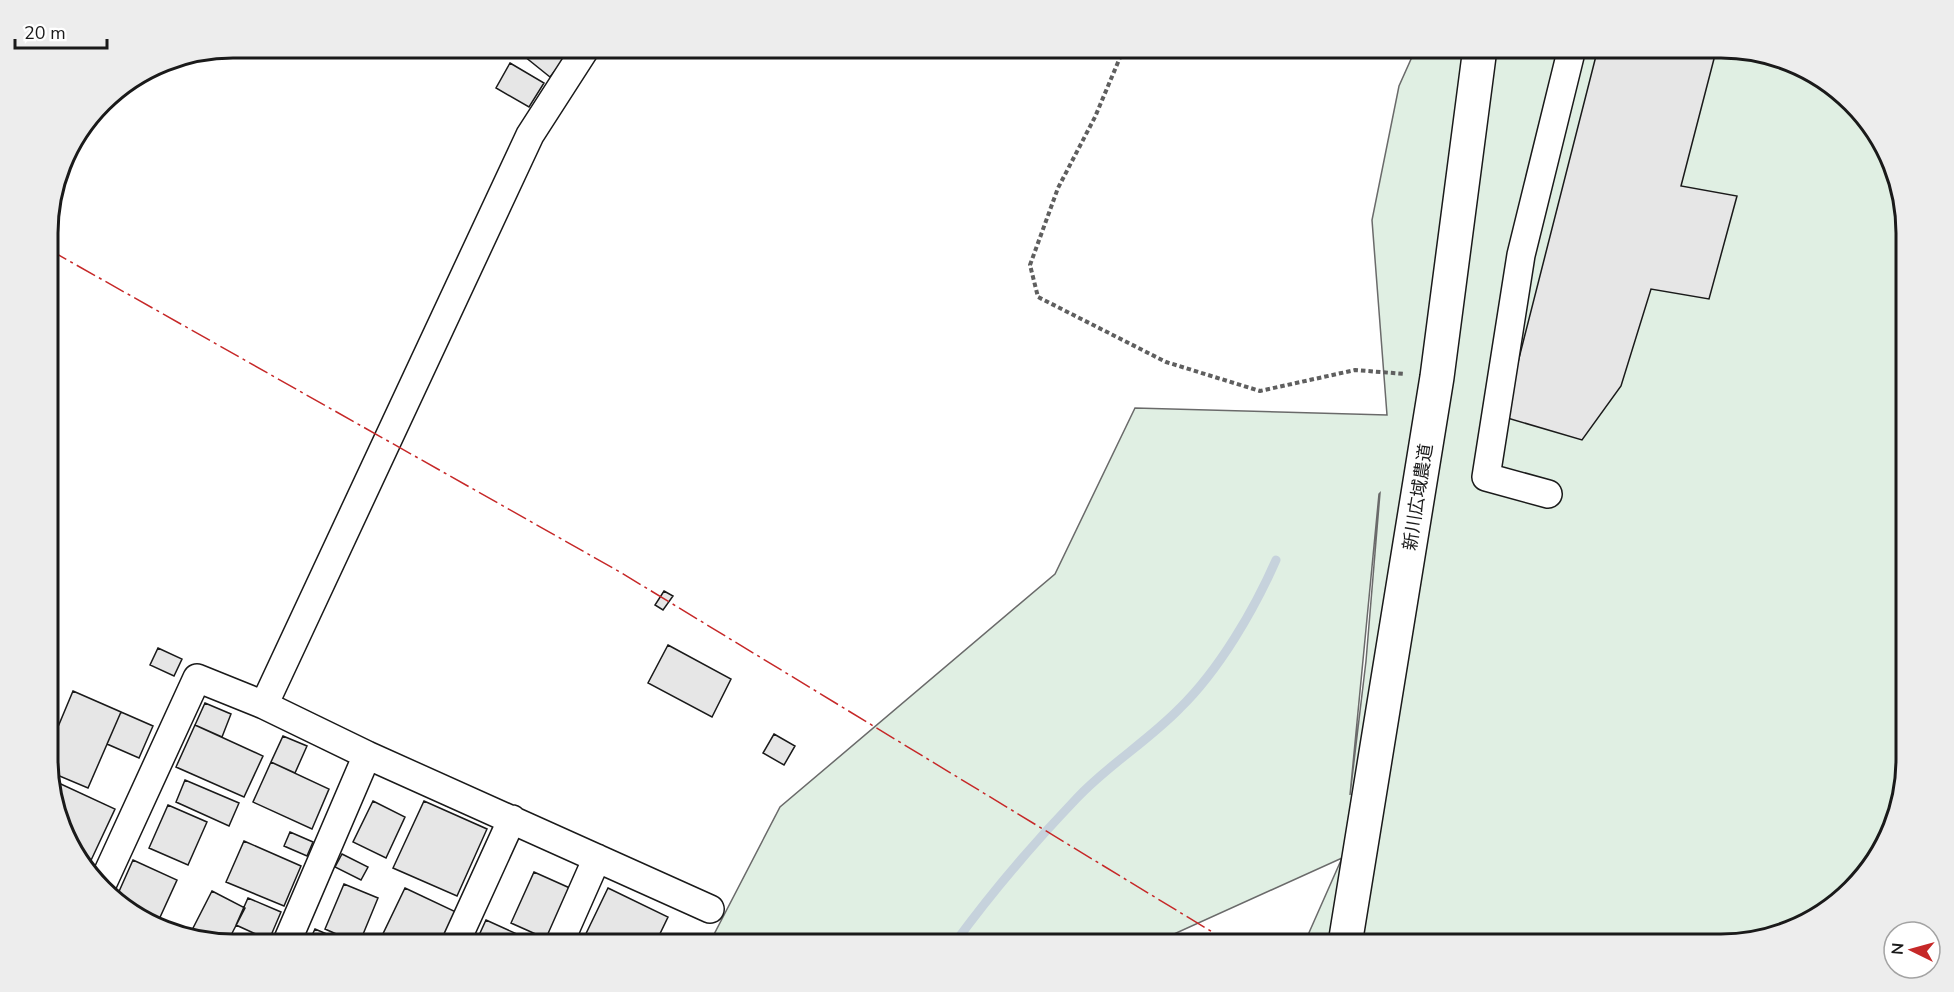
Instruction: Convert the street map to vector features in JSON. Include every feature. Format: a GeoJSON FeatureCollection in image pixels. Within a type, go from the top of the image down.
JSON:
{"type":"FeatureCollection","features":[{"type":"Feature","properties":{"kind":"street"},"geometry":{"type":"LineString","coordinates":[[264,705],[531,135],[580,58]]}},
{"type":"Feature","properties":{"kind":"street","name":"新川広域農道"},"geometry":{"type":"LineString","coordinates":[[1347,933],[1437,377],[1479,58]]}},
{"type":"Feature","properties":{"kind":"street"},"geometry":{"type":"LineString","coordinates":[[1548,495],[1486,477],[1521,255],[1570,58]]}},
{"type":"Feature","properties":{"kind":"street"},"geometry":{"type":"LineString","coordinates":[[106,877],[196,678],[264,705],[367,755],[710,909]]}},
{"type":"Feature","properties":{"kind":"street"},"geometry":{"type":"LineString","coordinates":[[290,934],[367,755]]}},
{"type":"Feature","properties":{"kind":"street"},"geometry":{"type":"LineString","coordinates":[[460,934],[512,819]]}},
{"type":"Feature","properties":{"kind":"street"},"geometry":{"type":"LineString","coordinates":[[564,934],[597,858]]}},
{"type":"Feature","properties":{"kind":"path"},"geometry":{"type":"LineString","coordinates":[[1120,58],[1095,117],[1058,188],[1030,264],[1038,297],[1166,362],[1260,391],[1354,370],[1437,377]]}},
{"type":"Feature","properties":{"kind":"green space"},"geometry":{"type":"Polygon","coordinates":[[[1412,58],[1720,58],[1743,60],[1766,64],[1818,88],[1836,102],[1859,127],[1872,146],[1890,188],[1896,234],[1896,758],[1890,804],[1886,815],[1866,856],[1852,874],[1818,904],[1798,915],[1755,930],[1732,933],[1309,933],[1342,858],[1175,933],[714,934],[780,807],[1055,574],[1135,408],[1387,415],[1372,220],[1399,86],[1412,58]],[[1380,493],[1379,494],[1350,795],[1366,661],[1380,493]]]}},
{"type":"Feature","properties":{"kind":"building"},"geometry":{"type":"Polygon","coordinates":[[[526,58],[565,58],[550,77],[526,58]]]}},
{"type":"Feature","properties":{"kind":"building"},"geometry":{"type":"Polygon","coordinates":[[[1595,58],[1714,58],[1681,186],[1737,196],[1709,299],[1651,289],[1621,386],[1582,440],[1504,417],[1595,58]]]}},
{"type":"Feature","properties":{"kind":"building"},"geometry":{"type":"Polygon","coordinates":[[[510,63],[544,83],[529,107],[496,88],[510,63]]]}},
{"type":"Feature","properties":{"kind":"building"},"geometry":{"type":"Polygon","coordinates":[[[664,591],[673,596],[663,610],[655,605],[664,591]]]}},
{"type":"Feature","properties":{"kind":"building"},"geometry":{"type":"Polygon","coordinates":[[[668,645],[731,679],[712,717],[648,683],[668,645]]]}},
{"type":"Feature","properties":{"kind":"building"},"geometry":{"type":"Polygon","coordinates":[[[158,648],[182,659],[174,676],[150,665],[158,648]]]}},
{"type":"Feature","properties":{"kind":"building"},"geometry":{"type":"Polygon","coordinates":[[[73,691],[121,712],[88,788],[60,776],[58,727],[73,691]]]}},
{"type":"Feature","properties":{"kind":"building"},"geometry":{"type":"Polygon","coordinates":[[[205,703],[231,714],[222,737],[195,725],[205,703]]]}},
{"type":"Feature","properties":{"kind":"building"},"geometry":{"type":"Polygon","coordinates":[[[121,712],[153,726],[139,758],[107,744],[121,712]]]}},
{"type":"Feature","properties":{"kind":"building"},"geometry":{"type":"Polygon","coordinates":[[[195,725],[263,756],[244,797],[176,767],[195,725]]]}},
{"type":"Feature","properties":{"kind":"building"},"geometry":{"type":"Polygon","coordinates":[[[774,734],[795,746],[784,765],[763,753],[774,734]]]}},
{"type":"Feature","properties":{"kind":"building"},"geometry":{"type":"Polygon","coordinates":[[[283,736],[307,746],[295,773],[271,762],[283,736]]]}},
{"type":"Feature","properties":{"kind":"building"},"geometry":{"type":"Polygon","coordinates":[[[271,762],[329,789],[312,829],[253,802],[271,762]]]}},
{"type":"Feature","properties":{"kind":"building"},"geometry":{"type":"Polygon","coordinates":[[[185,780],[239,803],[229,826],[176,802],[185,780]]]}},
{"type":"Feature","properties":{"kind":"building"},"geometry":{"type":"Polygon","coordinates":[[[60,784],[115,809],[91,860],[72,825],[64,804],[60,784]]]}},
{"type":"Feature","properties":{"kind":"building"},"geometry":{"type":"Polygon","coordinates":[[[373,801],[405,817],[386,858],[353,842],[373,801]]]}},
{"type":"Feature","properties":{"kind":"building"},"geometry":{"type":"Polygon","coordinates":[[[424,801],[487,829],[457,896],[393,868],[424,801]]]}},
{"type":"Feature","properties":{"kind":"building"},"geometry":{"type":"Polygon","coordinates":[[[168,805],[207,822],[188,865],[149,848],[168,805]]]}},
{"type":"Feature","properties":{"kind":"building"},"geometry":{"type":"Polygon","coordinates":[[[290,832],[313,842],[307,856],[284,846],[290,832]]]}},
{"type":"Feature","properties":{"kind":"building"},"geometry":{"type":"Polygon","coordinates":[[[244,841],[301,866],[284,906],[226,882],[244,841]]]}},
{"type":"Feature","properties":{"kind":"building"},"geometry":{"type":"Polygon","coordinates":[[[342,854],[368,867],[361,880],[335,867],[342,854]]]}},
{"type":"Feature","properties":{"kind":"building"},"geometry":{"type":"Polygon","coordinates":[[[133,860],[177,880],[160,917],[146,910],[119,890],[133,860]]]}},
{"type":"Feature","properties":{"kind":"building"},"geometry":{"type":"Polygon","coordinates":[[[534,872],[572,889],[552,934],[535,934],[511,923],[534,872]]]}},
{"type":"Feature","properties":{"kind":"building"},"geometry":{"type":"Polygon","coordinates":[[[344,884],[378,898],[363,934],[336,934],[325,929],[344,884]]]}},
{"type":"Feature","properties":{"kind":"building"},"geometry":{"type":"Polygon","coordinates":[[[405,888],[456,912],[446,934],[383,934],[405,888]]]}},
{"type":"Feature","properties":{"kind":"building"},"geometry":{"type":"Polygon","coordinates":[[[608,888],[668,917],[660,934],[586,934],[608,888]]]}},
{"type":"Feature","properties":{"kind":"building"},"geometry":{"type":"Polygon","coordinates":[[[212,891],[245,908],[232,934],[193,929],[212,891]]]}},
{"type":"Feature","properties":{"kind":"building"},"geometry":{"type":"Polygon","coordinates":[[[248,898],[281,912],[272,934],[256,934],[236,925],[248,898]]]}},
{"type":"Feature","properties":{"kind":"building"},"geometry":{"type":"Polygon","coordinates":[[[486,920],[517,934],[480,934],[486,920]]]}},
{"type":"Feature","properties":{"kind":"building"},"geometry":{"type":"Polygon","coordinates":[[[315,929],[327,934],[313,934],[315,929]]]}},
{"type":"Feature","properties":{"kind":"waterway"},"geometry":{"type":"LineString","coordinates":[[962,934],[1013,869],[1077,798],[1168,720],[1194,693],[1222,658],[1257,599],[1276,560]]}},
{"type":"Feature","properties":{"kind":"power"},"geometry":{"type":"LineString","coordinates":[[59,255],[620,572],[1214,933]]}}]}
